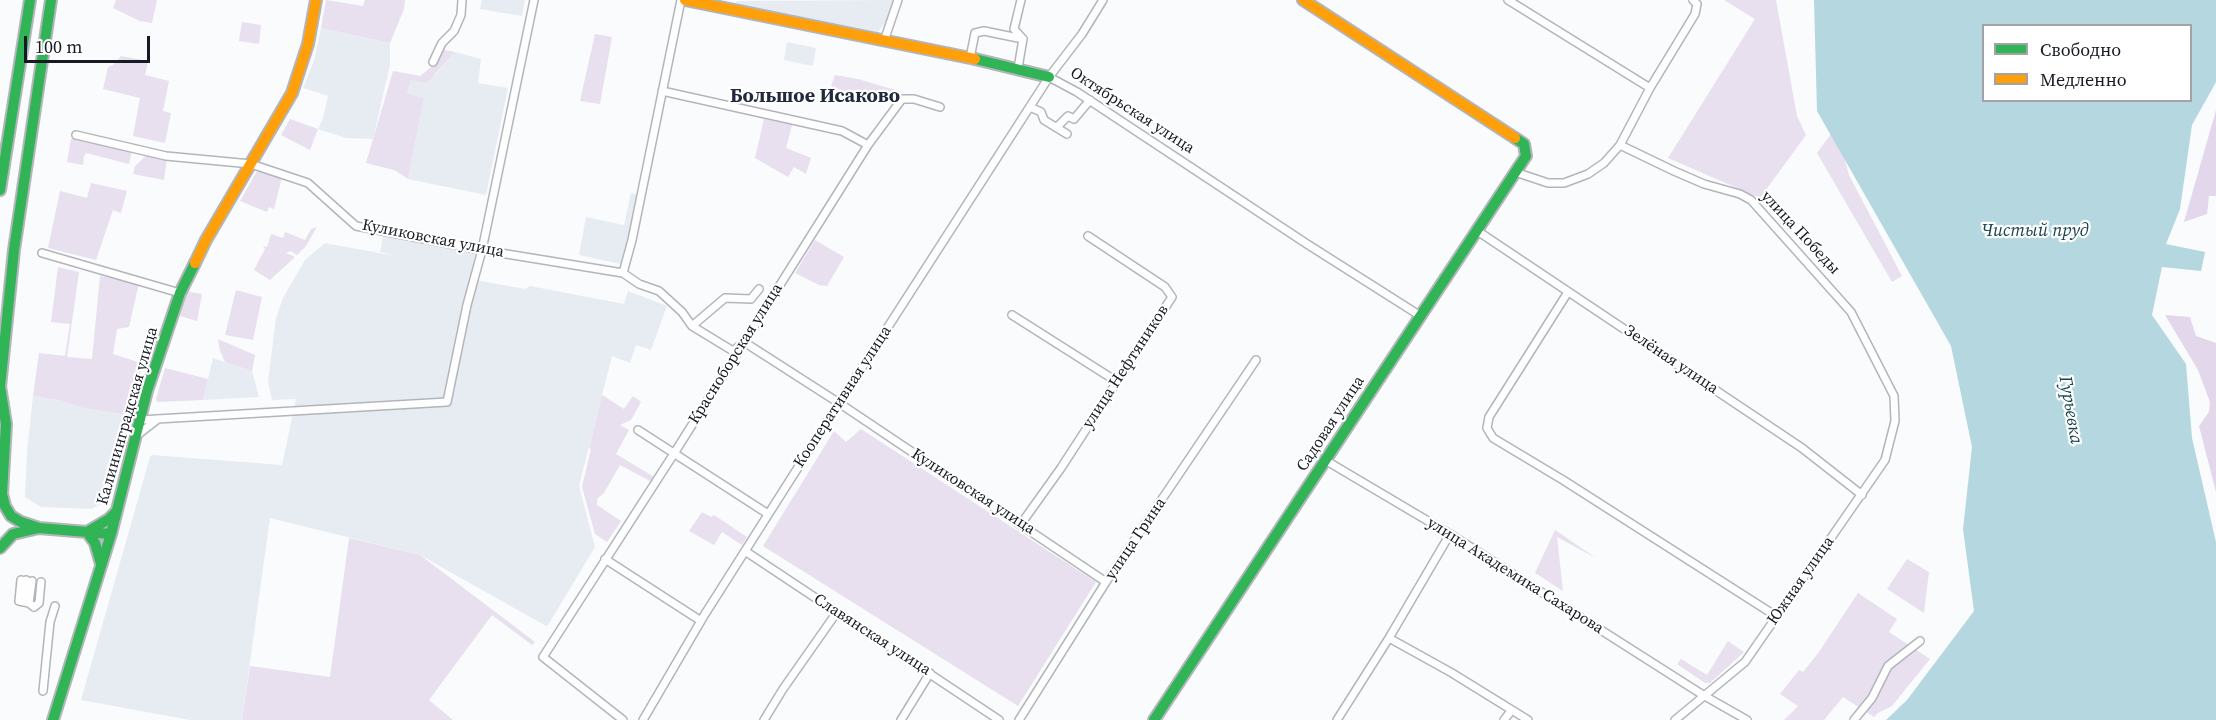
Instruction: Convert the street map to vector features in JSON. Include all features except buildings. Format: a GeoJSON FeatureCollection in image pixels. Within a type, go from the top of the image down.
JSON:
{"type":"FeatureCollection","features":[{"type":"Feature","properties":{"kind":"main road"},"geometry":{"type":"LineString","coordinates":[[0,190],[30,0]]}},
{"type":"Feature","properties":{"kind":"main road"},"geometry":{"type":"LineString","coordinates":[[51,0],[14,250],[0,387],[6,424],[2,494],[11,516],[21,522],[39,528],[111,534]]}},
{"type":"Feature","properties":{"kind":"main road","name":"Калининградская улица"},"geometry":{"type":"LineString","coordinates":[[53,720],[111,534],[157,359],[180,293],[206,240],[292,93],[308,44],[316,0]]}},
{"type":"Feature","properties":{"kind":"main road","name":"Октябрьская улица"},"geometry":{"type":"LineString","coordinates":[[685,0],[1018,68],[1049,77]]}},
{"type":"Feature","properties":{"kind":"main road","name":"Садовая улица"},"geometry":{"type":"LineString","coordinates":[[1154,720],[1526,156],[1524,144],[1303,0]]}},
{"type":"Feature","properties":{"kind":"main road"},"geometry":{"type":"LineString","coordinates":[[87,532],[109,519],[118,509]]}},
{"type":"Feature","properties":{"kind":"main road"},"geometry":{"type":"LineString","coordinates":[[0,548],[14,534],[39,528]]}},
{"type":"Feature","properties":{"kind":"main road"},"geometry":{"type":"LineString","coordinates":[[87,532],[95,543],[102,565]]}},
{"type":"Feature","properties":{"kind":"street"},"geometry":{"type":"LineString","coordinates":[[433,62],[442,43],[454,31],[461,15],[462,0]]}},
{"type":"Feature","properties":{"kind":"street"},"geometry":{"type":"LineString","coordinates":[[140,420],[447,402],[467,305],[482,250],[534,0]]}},
{"type":"Feature","properties":{"kind":"street"},"geometry":{"type":"LineString","coordinates":[[623,273],[632,240],[681,0]]}},
{"type":"Feature","properties":{"kind":"street"},"geometry":{"type":"LineString","coordinates":[[884,41],[898,0]]}},
{"type":"Feature","properties":{"kind":"street"},"geometry":{"type":"LineString","coordinates":[[1022,0],[1014,29],[1023,39]]}},
{"type":"Feature","properties":{"kind":"street","name":"Кооперативная улица"},"geometry":{"type":"LineString","coordinates":[[643,720],[768,514],[1049,77],[1082,34],[1103,0]]}},
{"type":"Feature","properties":{"kind":"street"},"geometry":{"type":"LineString","coordinates":[[1508,0],[1650,88]]}},
{"type":"Feature","properties":{"kind":"street"},"geometry":{"type":"LineString","coordinates":[[1515,172],[1548,183],[1564,183],[1588,174],[1604,163],[1620,144],[1650,88],[1695,14],[1697,4],[1693,0]]}},
{"type":"Feature","properties":{"kind":"street"},"geometry":{"type":"LineString","coordinates":[[970,58],[975,33],[984,31],[1023,39]]}},
{"type":"Feature","properties":{"kind":"street"},"geometry":{"type":"LineString","coordinates":[[1018,68],[1023,39]]}},
{"type":"Feature","properties":{"kind":"street","name":"Октябрьская улица"},"geometry":{"type":"LineString","coordinates":[[1049,77],[1090,99],[1307,244],[1419,315]]}},
{"type":"Feature","properties":{"kind":"street"},"geometry":{"type":"LineString","coordinates":[[662,91],[842,131],[868,145]]}},
{"type":"Feature","properties":{"kind":"street","name":"Красноборская улица"},"geometry":{"type":"LineString","coordinates":[[623,720],[543,657],[868,145],[902,99],[914,99],[940,107]]}},
{"type":"Feature","properties":{"kind":"street"},"geometry":{"type":"LineString","coordinates":[[1056,127],[1068,116],[1074,119],[1090,99]]}},
{"type":"Feature","properties":{"kind":"street"},"geometry":{"type":"LineString","coordinates":[[1030,107],[1041,112],[1044,120],[1067,134]]}},
{"type":"Feature","properties":{"kind":"street","name":"Куликовская улица"},"geometry":{"type":"LineString","coordinates":[[76,135],[165,156],[251,164],[308,183],[356,226],[623,273],[639,284],[659,291],[682,312],[692,326],[733,351],[744,342],[1106,582]]}},
{"type":"Feature","properties":{"kind":"street","name":"улица Победы"},"geometry":{"type":"LineString","coordinates":[[1620,144],[1704,184],[1740,194],[1751,200],[1851,312],[1894,396],[1895,421]]}},
{"type":"Feature","properties":{"kind":"street","name":"Зелёная улица"},"geometry":{"type":"LineString","coordinates":[[1476,230],[1802,448],[1862,495]]}},
{"type":"Feature","properties":{"kind":"street","name":"улица Нефтяников"},"geometry":{"type":"LineString","coordinates":[[1021,524],[1061,468],[1172,297],[1165,287],[1088,236]]}},
{"type":"Feature","properties":{"kind":"street"},"geometry":{"type":"LineString","coordinates":[[42,253],[180,293]]}},
{"type":"Feature","properties":{"kind":"street"},"geometry":{"type":"LineString","coordinates":[[692,326],[725,298],[751,299],[759,289]]}},
{"type":"Feature","properties":{"kind":"street"},"geometry":{"type":"LineString","coordinates":[[1568,292],[1490,417],[1487,428],[1493,438],[1776,616]]}},
{"type":"Feature","properties":{"kind":"street"},"geometry":{"type":"LineString","coordinates":[[1012,315],[1116,381]]}},
{"type":"Feature","properties":{"kind":"street","name":"улица Грина"},"geometry":{"type":"LineString","coordinates":[[1019,720],[1106,582],[1256,360]]}},
{"type":"Feature","properties":{"kind":"street"},"geometry":{"type":"LineString","coordinates":[[136,436],[159,418]]}},
{"type":"Feature","properties":{"kind":"street","name":"Южная улица"},"geometry":{"type":"LineString","coordinates":[[1675,720],[1745,662],[1885,460],[1895,421]]}},
{"type":"Feature","properties":{"kind":"street"},"geometry":{"type":"LineString","coordinates":[[638,430],[768,514]]}},
{"type":"Feature","properties":{"kind":"street","name":"улица Академика Сахарова"},"geometry":{"type":"LineString","coordinates":[[1325,460],[1450,534],[1703,695],[1747,720]]}},
{"type":"Feature","properties":{"kind":"street"},"geometry":{"type":"LineString","coordinates":[[1337,720],[1389,638],[1450,534]]}},
{"type":"Feature","properties":{"kind":"street","name":"Славянская улица"},"geometry":{"type":"LineString","coordinates":[[745,551],[999,720]]}},
{"type":"Feature","properties":{"kind":"street"},"geometry":{"type":"LineString","coordinates":[[605,559],[701,621]]}},
{"type":"Feature","properties":{"kind":"street"},"geometry":{"type":"LineString","coordinates":[[31,581],[39,603],[29,604],[31,581]]}},
{"type":"Feature","properties":{"kind":"street"},"geometry":{"type":"LineString","coordinates":[[43,691],[50,622],[55,606]]}},
{"type":"Feature","properties":{"kind":"street"},"geometry":{"type":"LineString","coordinates":[[764,720],[837,612]]}},
{"type":"Feature","properties":{"kind":"street"},"geometry":{"type":"LineString","coordinates":[[1389,638],[1452,673],[1528,720]]}},
{"type":"Feature","properties":{"kind":"street"},"geometry":{"type":"LineString","coordinates":[[1854,720],[1872,698],[1888,666],[1920,641]]}},
{"type":"Feature","properties":{"kind":"street"},"geometry":{"type":"LineString","coordinates":[[901,720],[930,673]]}},
{"type":"Feature","properties":{"kind":"street"},"geometry":{"type":"LineString","coordinates":[[1504,720],[1511,711]]}},
{"type":"Feature","properties":{"kind":"shaded area"},"geometry":{"type":"Polygon","coordinates":[[[116,0],[157,0],[152,23],[140,21],[113,8],[116,0]]]}},
{"type":"Feature","properties":{"kind":"shaded area"},"geometry":{"type":"Polygon","coordinates":[[[326,0],[363,6],[365,0],[405,0],[404,9],[390,43],[321,28],[326,0]]]}},
{"type":"Feature","properties":{"kind":"shaded area"},"geometry":{"type":"Polygon","coordinates":[[[482,0],[525,0],[522,16],[480,9],[482,0]]]}},
{"type":"Feature","properties":{"kind":"shaded area"},"geometry":{"type":"Polygon","coordinates":[[[893,0],[887,20],[878,32],[737,4],[736,1],[893,0]]]}},
{"type":"Feature","properties":{"kind":"shaded area"},"geometry":{"type":"Polygon","coordinates":[[[1724,0],[1776,0],[1797,116],[1806,135],[1760,198],[1668,158],[1755,19],[1724,0]]]}},
{"type":"Feature","properties":{"kind":"shaded area"},"geometry":{"type":"Polygon","coordinates":[[[242,22],[261,25],[259,44],[239,41],[242,22]]]}},
{"type":"Feature","properties":{"kind":"shaded area"},"geometry":{"type":"Polygon","coordinates":[[[321,28],[390,43],[390,65],[373,139],[346,138],[318,129],[328,96],[303,88],[314,61],[321,28]]]}},
{"type":"Feature","properties":{"kind":"shaded area"},"geometry":{"type":"Polygon","coordinates":[[[595,34],[612,37],[600,104],[580,101],[595,34]]]}},
{"type":"Feature","properties":{"kind":"shaded area"},"geometry":{"type":"Polygon","coordinates":[[[787,42],[816,48],[813,66],[784,60],[787,42]]]}},
{"type":"Feature","properties":{"kind":"shaded area"},"geometry":{"type":"Polygon","coordinates":[[[444,50],[455,52],[427,83],[411,80],[407,93],[424,98],[408,179],[394,170],[366,163],[393,71],[420,76],[431,67],[444,50]]]}},
{"type":"Feature","properties":{"kind":"shaded area"},"geometry":{"type":"Polygon","coordinates":[[[455,52],[481,59],[478,83],[508,88],[486,195],[408,179],[424,98],[407,93],[411,79],[435,75],[455,52]]]}},
{"type":"Feature","properties":{"kind":"shaded area"},"geometry":{"type":"Polygon","coordinates":[[[121,56],[148,61],[145,75],[169,81],[163,111],[171,113],[165,143],[133,136],[140,98],[103,89],[108,67],[121,56]]]}},
{"type":"Feature","properties":{"kind":"shaded area"},"geometry":{"type":"Polygon","coordinates":[[[835,75],[895,90],[892,99],[874,95],[870,103],[831,86],[835,75]]]}},
{"type":"Feature","properties":{"kind":"shaded area"},"geometry":{"type":"Polygon","coordinates":[[[2216,110],[2216,196],[2209,196],[2207,214],[2184,222],[2216,110]]]}},
{"type":"Feature","properties":{"kind":"shaded area"},"geometry":{"type":"Polygon","coordinates":[[[290,119],[318,129],[310,150],[281,135],[290,119]]]}},
{"type":"Feature","properties":{"kind":"shaded area"},"geometry":{"type":"Polygon","coordinates":[[[764,119],[792,125],[786,148],[811,158],[806,174],[794,167],[788,177],[755,158],[764,119]]]}},
{"type":"Feature","properties":{"kind":"shaded area"},"geometry":{"type":"Polygon","coordinates":[[[1836,127],[1849,175],[1902,276],[1892,282],[1817,153],[1836,127]]]}},
{"type":"Feature","properties":{"kind":"shaded area"},"geometry":{"type":"Polygon","coordinates":[[[71,139],[89,139],[132,150],[129,164],[86,153],[83,165],[67,162],[71,139]]]}},
{"type":"Feature","properties":{"kind":"shaded area"},"geometry":{"type":"Polygon","coordinates":[[[148,154],[167,158],[164,180],[133,174],[135,166],[148,154]]]}},
{"type":"Feature","properties":{"kind":"shaded area"},"geometry":{"type":"Polygon","coordinates":[[[257,171],[282,177],[274,209],[269,207],[267,212],[240,201],[257,171]]]}},
{"type":"Feature","properties":{"kind":"shaded area"},"geometry":{"type":"Polygon","coordinates":[[[91,183],[127,191],[121,213],[113,210],[96,260],[48,248],[60,191],[87,198],[91,183]]]}},
{"type":"Feature","properties":{"kind":"shaded area"},"geometry":{"type":"Polygon","coordinates":[[[631,193],[640,195],[625,265],[579,255],[586,217],[624,225],[631,193]]]}},
{"type":"Feature","properties":{"kind":"shaded area"},"geometry":{"type":"Polygon","coordinates":[[[317,227],[306,246],[297,255],[291,251],[286,253],[295,257],[270,280],[254,270],[265,249],[263,246],[267,247],[271,234],[283,238],[285,232],[305,240],[311,229],[317,227]]]}},
{"type":"Feature","properties":{"kind":"shaded area"},"geometry":{"type":"Polygon","coordinates":[[[384,232],[476,251],[470,279],[525,289],[530,286],[624,304],[628,291],[667,306],[651,350],[636,345],[630,363],[612,356],[579,486],[595,547],[548,625],[546,626],[420,555],[270,518],[242,720],[190,720],[81,700],[150,457],[152,455],[282,465],[296,399],[272,400],[268,382],[276,318],[283,298],[305,260],[325,243],[395,256],[380,252],[384,232]]]}},
{"type":"Feature","properties":{"kind":"shaded area"},"geometry":{"type":"Polygon","coordinates":[[[815,240],[844,257],[827,286],[819,285],[795,273],[815,240]]]}},
{"type":"Feature","properties":{"kind":"shaded area"},"geometry":{"type":"Polygon","coordinates":[[[58,267],[79,272],[67,357],[92,359],[100,276],[139,283],[129,327],[117,329],[113,354],[144,364],[135,386],[131,415],[87,409],[58,400],[33,396],[39,353],[65,356],[70,324],[51,322],[58,267]]]}},
{"type":"Feature","properties":{"kind":"shaded area"},"geometry":{"type":"Polygon","coordinates":[[[187,286],[190,292],[202,294],[197,321],[180,316],[187,286]]]}},
{"type":"Feature","properties":{"kind":"shaded area"},"geometry":{"type":"Polygon","coordinates":[[[236,290],[262,297],[253,340],[225,335],[236,290]]]}},
{"type":"Feature","properties":{"kind":"shaded area"},"geometry":{"type":"Polygon","coordinates":[[[2165,315],[2190,317],[2196,336],[2216,343],[2216,492],[2199,426],[2209,412],[2210,402],[2198,370],[2165,315]]]}},
{"type":"Feature","properties":{"kind":"shaded area"},"geometry":{"type":"Polygon","coordinates":[[[218,339],[255,355],[252,371],[225,362],[218,339]]]}},
{"type":"Feature","properties":{"kind":"shaded area"},"geometry":{"type":"Polygon","coordinates":[[[213,358],[252,371],[259,397],[203,400],[213,358]]]}},
{"type":"Feature","properties":{"kind":"shaded area"},"geometry":{"type":"Polygon","coordinates":[[[165,368],[208,379],[203,400],[157,402],[165,368]]]}},
{"type":"Feature","properties":{"kind":"shaded area"},"geometry":{"type":"Polygon","coordinates":[[[602,395],[624,409],[633,396],[641,402],[631,420],[620,425],[629,430],[616,454],[654,477],[650,481],[620,465],[604,493],[597,499],[597,505],[621,521],[607,542],[595,534],[582,487],[602,395]]]}},
{"type":"Feature","properties":{"kind":"shaded area"},"geometry":{"type":"Polygon","coordinates":[[[33,396],[58,400],[87,409],[131,415],[108,501],[91,509],[41,507],[25,497],[33,396]]]}},
{"type":"Feature","properties":{"kind":"shaded area"},"geometry":{"type":"Polygon","coordinates":[[[861,429],[1096,582],[1018,706],[763,546],[834,431],[846,442],[861,429]]]}},
{"type":"Feature","properties":{"kind":"shaded area"},"geometry":{"type":"Polygon","coordinates":[[[702,512],[711,517],[714,515],[747,537],[742,545],[722,532],[714,545],[689,531],[702,512]]]}},
{"type":"Feature","properties":{"kind":"shaded area"},"geometry":{"type":"Polygon","coordinates":[[[1555,530],[1596,558],[1557,537],[1563,591],[1535,573],[1555,530]]]}},
{"type":"Feature","properties":{"kind":"shaded area"},"geometry":{"type":"Polygon","coordinates":[[[349,538],[420,555],[535,642],[532,645],[492,615],[429,700],[453,720],[242,720],[250,666],[330,677],[349,538]]]}},
{"type":"Feature","properties":{"kind":"shaded area"},"geometry":{"type":"Polygon","coordinates":[[[1907,559],[1929,572],[1924,613],[1887,589],[1907,559]]]}},
{"type":"Feature","properties":{"kind":"shaded area"},"geometry":{"type":"Polygon","coordinates":[[[1858,593],[1897,619],[1889,632],[1930,659],[1892,706],[1874,717],[1843,697],[1824,720],[1784,720],[1798,706],[1780,694],[1799,670],[1803,672],[1819,652],[1858,593]]]}},
{"type":"Feature","properties":{"kind":"shaded area"},"geometry":{"type":"Polygon","coordinates":[[[1728,641],[1744,652],[1710,683],[1705,683],[1677,664],[1681,659],[1707,675],[1728,641]]]}},
{"type":"Feature","properties":{"kind":"water","name":"Чистый пруд"},"geometry":{"type":"Polygon","coordinates":[[[1814,0],[2216,0],[2216,82],[2192,125],[2180,209],[2166,244],[2205,252],[2201,271],[2162,267],[2152,315],[2186,364],[2192,438],[2216,542],[2216,720],[1886,720],[1907,700],[1974,611],[1963,529],[1972,447],[1951,346],[1817,111],[1814,0]]]}},
{"type":"Feature","properties":{"kind":"traffic: fast"},"geometry":{"type":"LineString","coordinates":[[0,190],[30,0]]}},
{"type":"Feature","properties":{"kind":"traffic: fast"},"geometry":{"type":"LineString","coordinates":[[0,387],[14,250],[51,0]]}},
{"type":"Feature","properties":{"kind":"traffic: fast"},"geometry":{"type":"LineString","coordinates":[[975,59],[1049,77]]}},
{"type":"Feature","properties":{"kind":"traffic: fast"},"geometry":{"type":"LineString","coordinates":[[1154,720],[1526,156],[1524,144],[1515,138]]}},
{"type":"Feature","properties":{"kind":"traffic: fast"},"geometry":{"type":"LineString","coordinates":[[53,720],[111,534],[147,391],[180,293],[195,263]]}},
{"type":"Feature","properties":{"kind":"traffic: fast"},"geometry":{"type":"LineString","coordinates":[[0,386],[6,424],[2,494],[5,506],[11,516],[39,528]]}},
{"type":"Feature","properties":{"kind":"traffic: fast"},"geometry":{"type":"LineString","coordinates":[[101,564],[95,543],[87,532],[116,512]]}},
{"type":"Feature","properties":{"kind":"traffic: fast"},"geometry":{"type":"LineString","coordinates":[[0,548],[13,534],[39,528],[111,534]]}},
{"type":"Feature","properties":{"kind":"traffic: slow"},"geometry":{"type":"LineString","coordinates":[[195,263],[206,240],[292,93],[308,44],[316,0]]}},
{"type":"Feature","properties":{"kind":"traffic: slow"},"geometry":{"type":"LineString","coordinates":[[685,0],[975,59]]}},
{"type":"Feature","properties":{"kind":"traffic: slow"},"geometry":{"type":"LineString","coordinates":[[1303,0],[1515,138]]}},
{"type":"Feature","properties":{"kind":"district","name":"Большое Исаково"},"geometry":{"type":"Point","coordinates":[815,97]}},
{"type":"Feature","properties":{"kind":"water label","name":"Гурьевка"},"geometry":{"type":"Point","coordinates":[2070,410]}}]}
